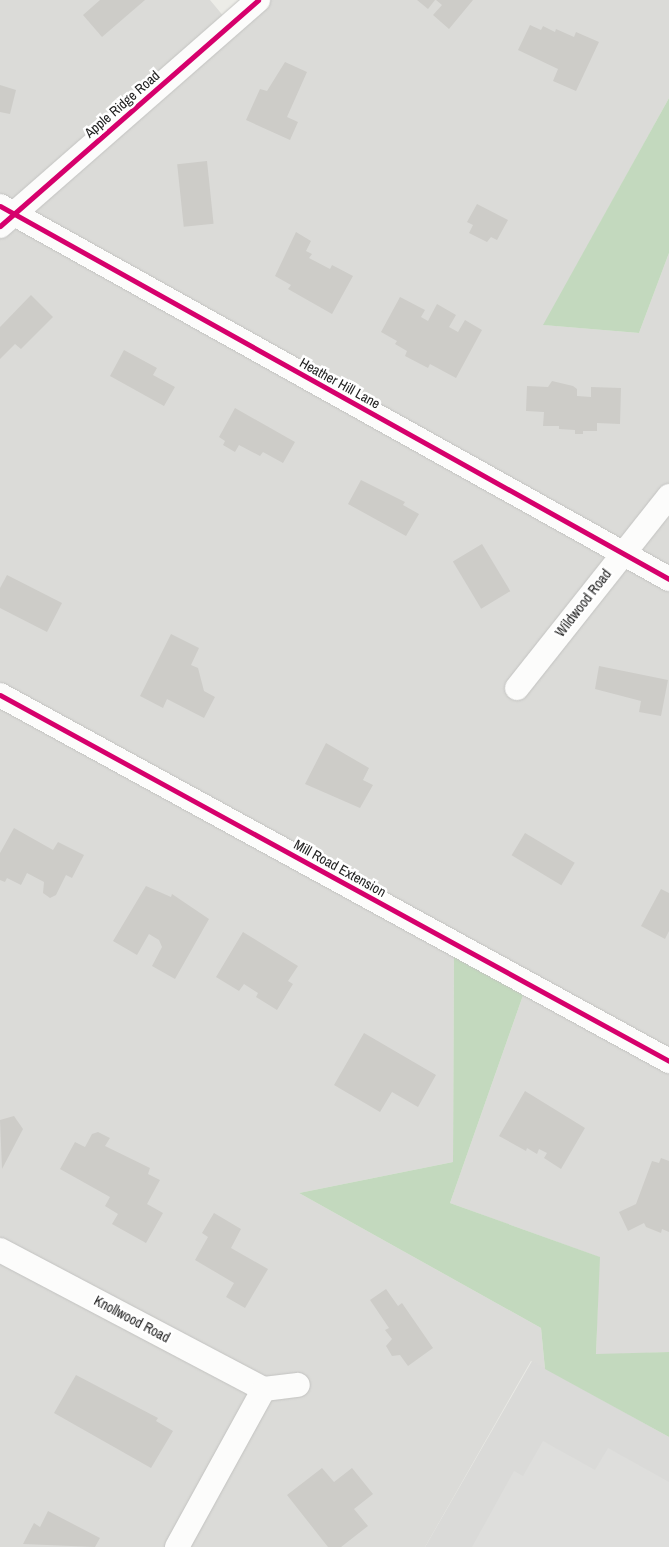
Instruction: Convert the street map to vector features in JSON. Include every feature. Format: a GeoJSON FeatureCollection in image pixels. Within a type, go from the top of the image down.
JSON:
{"type":"FeatureCollection","features":[{"type":"Feature","properties":{"kind":"street","name":"Apple Ridge Road"},"geometry":{"type":"LineString","coordinates":[[4,215],[258,0]]}},
{"type":"Feature","properties":{"kind":"street","name":"Heather Hill Lane"},"geometry":{"type":"LineString","coordinates":[[4,215],[623,553],[669,580]]}},
{"type":"Feature","properties":{"kind":"street","name":"Wildwood Road"},"geometry":{"type":"LineString","coordinates":[[517,688],[669,496]]}},
{"type":"Feature","properties":{"kind":"street","name":"Mill Road Extension"},"geometry":{"type":"LineString","coordinates":[[0,695],[669,1061]]}},
{"type":"Feature","properties":{"kind":"street","name":"Knollwood Road"},"geometry":{"type":"LineString","coordinates":[[0,1250],[264,1389]]}},
{"type":"Feature","properties":{"kind":"street"},"geometry":{"type":"LineString","coordinates":[[176,1547],[264,1389],[298,1385]]}},
{"type":"Feature","properties":{"kind":"shaded area"},"geometry":{"type":"Polygon","coordinates":[[[0,0],[210,0],[230,24],[258,0],[669,0],[669,98],[544,325],[639,333],[669,253],[669,1352],[596,1355],[599,1257],[450,1203],[527,984],[454,945],[453,1162],[299,1193],[541,1328],[545,1369],[531,1361],[425,1547],[0,1547],[0,0]]]}},
{"type":"Feature","properties":{"kind":"shaded area"},"geometry":{"type":"Polygon","coordinates":[[[532,1361],[669,1437],[669,1547],[425,1547],[532,1361]]]}},
{"type":"Feature","properties":{"kind":"shaded area"},"geometry":{"type":"Polygon","coordinates":[[[543,1441],[595,1470],[608,1448],[669,1482],[669,1547],[472,1547],[514,1471],[523,1476],[543,1441]]]}},
{"type":"Feature","properties":{"kind":"green space"},"geometry":{"type":"Polygon","coordinates":[[[669,98],[669,253],[639,333],[543,325],[669,98]]]}},
{"type":"Feature","properties":{"kind":"green space"},"geometry":{"type":"Polygon","coordinates":[[[454,944],[527,984],[450,1203],[600,1257],[596,1354],[669,1352],[669,1437],[545,1369],[541,1328],[299,1193],[453,1162],[454,944]]]}},
{"type":"Feature","properties":{"kind":"building"},"geometry":{"type":"Polygon","coordinates":[[[100,0],[145,0],[102,37],[83,15],[100,0]]]}},
{"type":"Feature","properties":{"kind":"building"},"geometry":{"type":"Polygon","coordinates":[[[417,0],[435,0],[428,9],[417,0]]]}},
{"type":"Feature","properties":{"kind":"building"},"geometry":{"type":"Polygon","coordinates":[[[436,0],[473,0],[449,29],[433,15],[442,5],[436,0]]]}},
{"type":"Feature","properties":{"kind":"building"},"geometry":{"type":"Polygon","coordinates":[[[530,25],[541,30],[543,26],[555,32],[556,29],[574,37],[576,32],[599,42],[576,91],[553,81],[558,69],[518,50],[530,25]]]}},
{"type":"Feature","properties":{"kind":"building"},"geometry":{"type":"Polygon","coordinates":[[[285,62],[307,72],[287,117],[298,122],[290,140],[246,120],[260,89],[267,91],[285,62]]]}},
{"type":"Feature","properties":{"kind":"building"},"geometry":{"type":"Polygon","coordinates":[[[0,85],[16,90],[10,114],[0,112],[0,85]]]}},
{"type":"Feature","properties":{"kind":"building"},"geometry":{"type":"Polygon","coordinates":[[[207,161],[214,224],[184,227],[177,164],[207,161]]]}},
{"type":"Feature","properties":{"kind":"building"},"geometry":{"type":"Polygon","coordinates":[[[477,204],[508,220],[497,240],[491,237],[487,242],[469,233],[473,225],[467,222],[477,204]]]}},
{"type":"Feature","properties":{"kind":"building"},"geometry":{"type":"Polygon","coordinates":[[[296,232],[311,241],[306,251],[312,254],[309,258],[330,269],[332,265],[353,276],[332,314],[288,289],[291,285],[275,276],[296,232]]]}},
{"type":"Feature","properties":{"kind":"building"},"geometry":{"type":"Polygon","coordinates":[[[31,295],[53,317],[21,349],[15,344],[0,359],[0,327],[31,295]]]}},
{"type":"Feature","properties":{"kind":"building"},"geometry":{"type":"Polygon","coordinates":[[[400,297],[425,310],[421,317],[428,321],[437,304],[456,315],[449,327],[458,332],[465,320],[482,330],[456,378],[430,364],[428,368],[405,356],[407,351],[395,344],[397,341],[381,332],[400,297]]]}},
{"type":"Feature","properties":{"kind":"building"},"geometry":{"type":"Polygon","coordinates":[[[124,350],[157,368],[153,375],[175,387],[164,406],[110,376],[124,350]]]}},
{"type":"Feature","properties":{"kind":"building"},"geometry":{"type":"Polygon","coordinates":[[[552,381],[573,386],[577,389],[577,396],[591,397],[591,387],[621,388],[620,424],[597,423],[597,431],[583,431],[583,434],[575,434],[575,430],[559,429],[559,426],[543,426],[544,412],[526,411],[527,386],[548,387],[552,381]]]}},
{"type":"Feature","properties":{"kind":"building"},"geometry":{"type":"Polygon","coordinates":[[[235,408],[295,442],[283,463],[263,452],[260,456],[239,445],[235,452],[223,445],[225,441],[219,437],[235,408]]]}},
{"type":"Feature","properties":{"kind":"building"},"geometry":{"type":"Polygon","coordinates":[[[361,480],[405,502],[403,505],[419,514],[406,536],[348,504],[361,480]]]}},
{"type":"Feature","properties":{"kind":"building"},"geometry":{"type":"Polygon","coordinates":[[[482,544],[510,591],[481,609],[453,562],[482,544]]]}},
{"type":"Feature","properties":{"kind":"building"},"geometry":{"type":"Polygon","coordinates":[[[7,575],[62,603],[47,632],[0,608],[0,588],[7,575]]]}},
{"type":"Feature","properties":{"kind":"building"},"geometry":{"type":"Polygon","coordinates":[[[171,634],[199,648],[191,665],[198,668],[204,691],[215,697],[204,718],[167,699],[163,708],[140,696],[171,634]]]}},
{"type":"Feature","properties":{"kind":"building"},"geometry":{"type":"Polygon","coordinates":[[[599,666],[668,680],[661,716],[639,712],[641,701],[595,689],[599,666]]]}},
{"type":"Feature","properties":{"kind":"building"},"geometry":{"type":"Polygon","coordinates":[[[326,743],[369,768],[363,780],[373,785],[360,808],[305,784],[326,743]]]}},
{"type":"Feature","properties":{"kind":"building"},"geometry":{"type":"Polygon","coordinates":[[[14,828],[53,850],[58,842],[84,855],[72,878],[66,875],[56,895],[50,898],[43,893],[44,882],[27,873],[21,885],[7,878],[5,882],[0,880],[0,853],[14,828]]]}},
{"type":"Feature","properties":{"kind":"building"},"geometry":{"type":"Polygon","coordinates":[[[525,833],[575,863],[561,885],[512,855],[525,833]]]}},
{"type":"Feature","properties":{"kind":"building"},"geometry":{"type":"Polygon","coordinates":[[[146,886],[171,897],[172,894],[209,919],[175,979],[152,966],[162,947],[159,940],[149,934],[137,955],[113,941],[146,886]]]}},
{"type":"Feature","properties":{"kind":"building"},"geometry":{"type":"Polygon","coordinates":[[[661,889],[669,893],[669,931],[665,939],[641,926],[661,889]]]}},
{"type":"Feature","properties":{"kind":"building"},"geometry":{"type":"Polygon","coordinates":[[[243,932],[298,966],[288,981],[293,984],[277,1010],[256,997],[258,993],[244,984],[239,991],[216,977],[243,932]]]}},
{"type":"Feature","properties":{"kind":"building"},"geometry":{"type":"Polygon","coordinates":[[[364,1033],[436,1075],[418,1107],[392,1092],[380,1112],[334,1085],[364,1033]]]}},
{"type":"Feature","properties":{"kind":"building"},"geometry":{"type":"Polygon","coordinates":[[[525,1091],[585,1128],[561,1169],[544,1158],[547,1153],[539,1149],[537,1154],[527,1148],[526,1151],[499,1136],[525,1091]]]}},
{"type":"Feature","properties":{"kind":"building"},"geometry":{"type":"Polygon","coordinates":[[[14,1116],[23,1129],[2,1169],[0,1120],[14,1116]]]}},
{"type":"Feature","properties":{"kind":"building"},"geometry":{"type":"Polygon","coordinates":[[[98,1132],[110,1138],[105,1146],[150,1168],[148,1174],[160,1180],[147,1204],[163,1213],[146,1243],[112,1224],[118,1214],[105,1206],[110,1197],[60,1169],[75,1142],[85,1147],[92,1134],[98,1132]]]}},
{"type":"Feature","properties":{"kind":"building"},"geometry":{"type":"Polygon","coordinates":[[[661,1158],[669,1161],[669,1232],[662,1229],[661,1233],[646,1227],[644,1223],[628,1231],[619,1212],[636,1204],[652,1161],[659,1163],[661,1158]]]}},
{"type":"Feature","properties":{"kind":"building"},"geometry":{"type":"Polygon","coordinates":[[[214,1213],[241,1229],[231,1248],[268,1269],[245,1308],[226,1297],[234,1283],[195,1260],[208,1237],[202,1233],[214,1213]]]}},
{"type":"Feature","properties":{"kind":"building"},"geometry":{"type":"Polygon","coordinates":[[[386,1289],[398,1306],[402,1303],[433,1348],[408,1366],[400,1355],[392,1356],[386,1346],[392,1339],[385,1330],[389,1328],[370,1300],[386,1289]]]}},
{"type":"Feature","properties":{"kind":"building"},"geometry":{"type":"Polygon","coordinates":[[[76,1375],[158,1418],[156,1421],[173,1431],[151,1468],[54,1413],[76,1375]]]}},
{"type":"Feature","properties":{"kind":"building"},"geometry":{"type":"Polygon","coordinates":[[[322,1468],[334,1482],[352,1468],[373,1494],[354,1509],[368,1526],[341,1547],[328,1547],[287,1495],[322,1468]]]}},
{"type":"Feature","properties":{"kind":"building"},"geometry":{"type":"Polygon","coordinates":[[[48,1511],[100,1538],[95,1547],[23,1544],[34,1523],[40,1527],[48,1511]]]}},
{"type":"Feature","properties":{"kind":"cycle path"},"geometry":{"type":"LineString","coordinates":[[0,226],[258,0]]}},
{"type":"Feature","properties":{"kind":"cycle path"},"geometry":{"type":"LineString","coordinates":[[0,206],[669,579]]}},
{"type":"Feature","properties":{"kind":"cycle path"},"geometry":{"type":"LineString","coordinates":[[0,695],[669,1061]]}}]}
